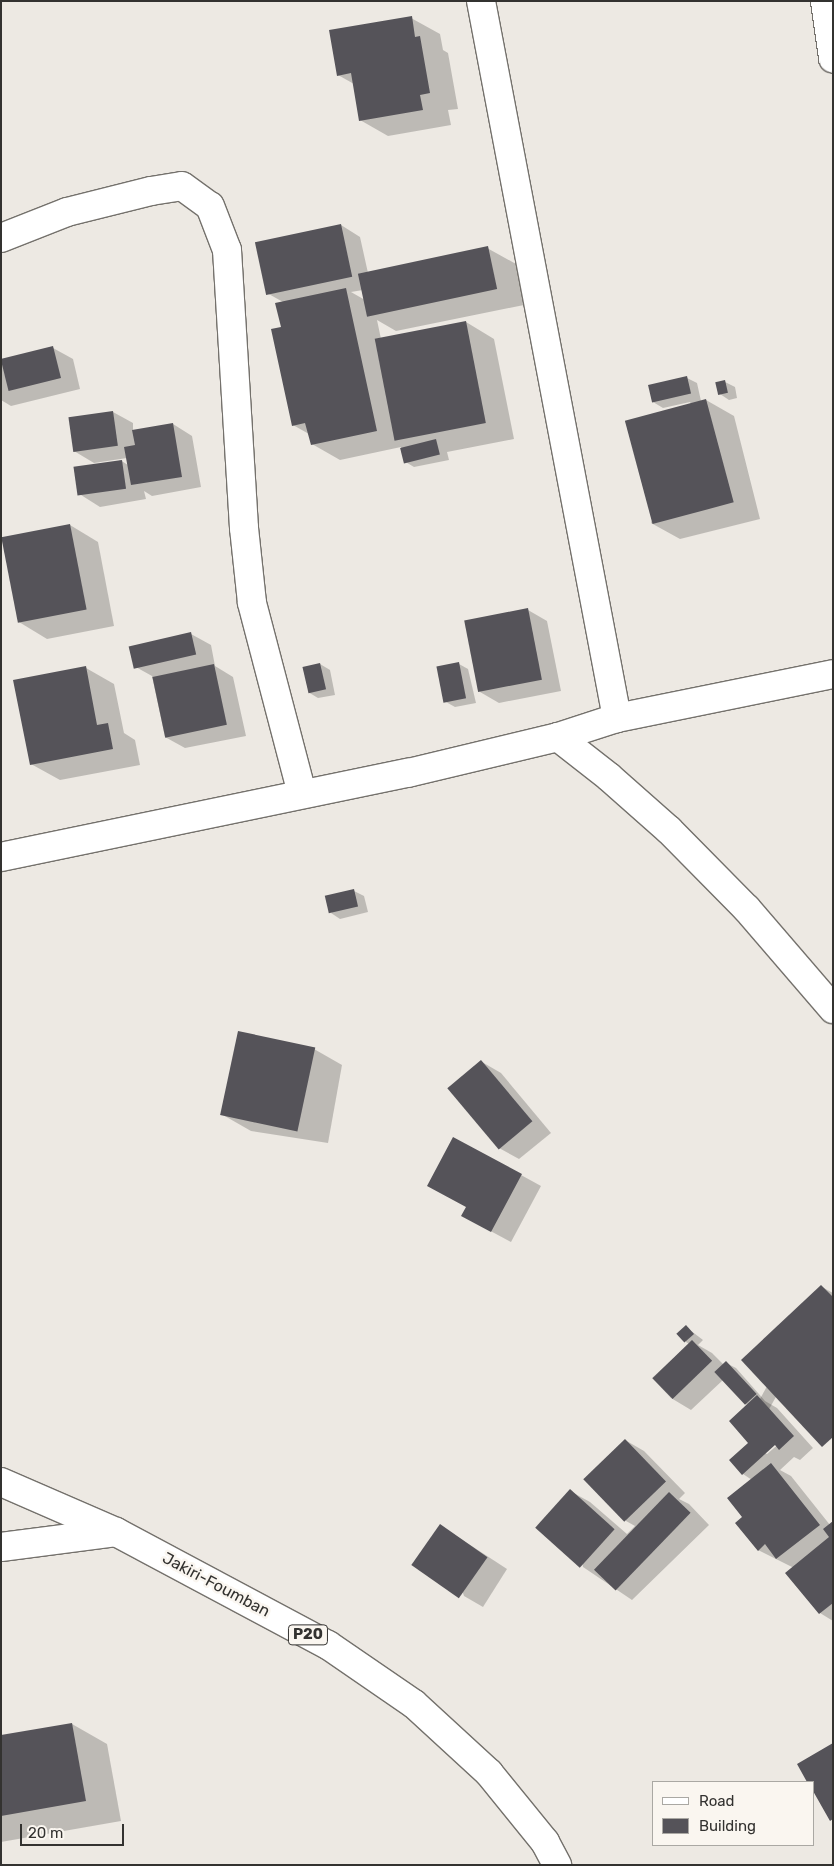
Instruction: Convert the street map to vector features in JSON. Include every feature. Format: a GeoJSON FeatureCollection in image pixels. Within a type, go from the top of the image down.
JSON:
{"type":"FeatureCollection","features":[{"type":"Feature","properties":{"kind":"street"},"geometry":{"type":"LineString","coordinates":[[481,1],[618,718]]}},
{"type":"Feature","properties":{"kind":"street"},"geometry":{"type":"LineString","coordinates":[[825,1],[833,58]]}},
{"type":"Feature","properties":{"kind":"street"},"geometry":{"type":"LineString","coordinates":[[1,238],[67,212],[151,190],[182,186],[210,206],[227,250],[244,528],[252,603],[302,794]]}},
{"type":"Feature","properties":{"kind":"street"},"geometry":{"type":"LineString","coordinates":[[1,857],[408,773],[558,737],[618,718],[833,674]]}},
{"type":"Feature","properties":{"kind":"street"},"geometry":{"type":"LineString","coordinates":[[558,737],[609,777],[669,830],[747,908],[833,1009]]}},
{"type":"Feature","properties":{"kind":"street","name":"Jakiri-Foumban"},"geometry":{"type":"LineString","coordinates":[[1,1482],[116,1532],[328,1645],[414,1704],[489,1773],[544,1842],[557,1865]]}},
{"type":"Feature","properties":{"kind":"street"},"geometry":{"type":"LineString","coordinates":[[1,1547],[116,1532]]}},
{"type":"Feature","properties":{"kind":"building"},"geometry":{"type":"Polygon","coordinates":[[[412,16],[415,37],[420,36],[430,93],[420,95],[423,110],[359,121],[351,73],[337,76],[329,30],[412,16]]]}},
{"type":"Feature","properties":{"kind":"building"},"geometry":{"type":"Polygon","coordinates":[[[341,224],[352,277],[266,295],[255,242],[341,224]]]}},
{"type":"Feature","properties":{"kind":"building"},"geometry":{"type":"Polygon","coordinates":[[[488,246],[497,289],[367,317],[358,274],[488,246]]]}},
{"type":"Feature","properties":{"kind":"building"},"geometry":{"type":"Polygon","coordinates":[[[346,288],[377,431],[311,445],[305,423],[292,426],[271,329],[281,327],[275,303],[346,288]]]}},
{"type":"Feature","properties":{"kind":"building"},"geometry":{"type":"Polygon","coordinates":[[[466,321],[486,423],[395,441],[375,339],[466,321]]]}},
{"type":"Feature","properties":{"kind":"building"},"geometry":{"type":"Polygon","coordinates":[[[53,346],[61,378],[9,391],[1,359],[53,346]]]}},
{"type":"Feature","properties":{"kind":"building"},"geometry":{"type":"Polygon","coordinates":[[[687,376],[691,394],[652,403],[648,385],[687,376]]]}},
{"type":"Feature","properties":{"kind":"building"},"geometry":{"type":"Polygon","coordinates":[[[725,380],[728,393],[718,395],[715,382],[725,380]]]}},
{"type":"Feature","properties":{"kind":"building"},"geometry":{"type":"Polygon","coordinates":[[[706,399],[734,502],[653,524],[625,421],[706,399]]]}},
{"type":"Feature","properties":{"kind":"building"},"geometry":{"type":"Polygon","coordinates":[[[113,411],[118,446],[73,452],[68,417],[113,411]]]}},
{"type":"Feature","properties":{"kind":"building"},"geometry":{"type":"Polygon","coordinates":[[[173,423],[182,477],[131,485],[124,447],[135,445],[132,430],[173,423]]]}},
{"type":"Feature","properties":{"kind":"building"},"geometry":{"type":"Polygon","coordinates":[[[436,439],[440,455],[404,463],[400,448],[436,439]]]}},
{"type":"Feature","properties":{"kind":"building"},"geometry":{"type":"Polygon","coordinates":[[[122,460],[126,489],[78,496],[73,467],[122,460]]]}},
{"type":"Feature","properties":{"kind":"building"},"geometry":{"type":"Polygon","coordinates":[[[70,524],[87,609],[18,623],[1,537],[70,524]]]}},
{"type":"Feature","properties":{"kind":"building"},"geometry":{"type":"Polygon","coordinates":[[[528,608],[542,680],[478,692],[464,620],[528,608]]]}},
{"type":"Feature","properties":{"kind":"building"},"geometry":{"type":"Polygon","coordinates":[[[191,632],[196,654],[134,669],[129,646],[191,632]]]}},
{"type":"Feature","properties":{"kind":"building"},"geometry":{"type":"Polygon","coordinates":[[[459,662],[466,698],[443,703],[436,666],[459,662]]]}},
{"type":"Feature","properties":{"kind":"building"},"geometry":{"type":"Polygon","coordinates":[[[320,663],[326,689],[309,693],[302,667],[320,663]]]}},
{"type":"Feature","properties":{"kind":"building"},"geometry":{"type":"Polygon","coordinates":[[[214,664],[227,725],[165,738],[152,677],[214,664]]]}},
{"type":"Feature","properties":{"kind":"building"},"geometry":{"type":"Polygon","coordinates":[[[86,666],[97,725],[108,723],[113,749],[30,765],[13,680],[86,666]]]}},
{"type":"Feature","properties":{"kind":"building"},"geometry":{"type":"Polygon","coordinates":[[[354,889],[358,907],[329,913],[325,896],[354,889]]]}},
{"type":"Feature","properties":{"kind":"building"},"geometry":{"type":"Polygon","coordinates":[[[238,1031],[315,1047],[297,1132],[220,1115],[238,1031]]]}},
{"type":"Feature","properties":{"kind":"building"},"geometry":{"type":"Polygon","coordinates":[[[481,1060],[532,1121],[499,1150],[447,1088],[481,1060]]]}},
{"type":"Feature","properties":{"kind":"building"},"geometry":{"type":"Polygon","coordinates":[[[453,1137],[522,1174],[491,1232],[461,1216],[466,1207],[427,1186],[453,1137]]]}},
{"type":"Feature","properties":{"kind":"building"},"geometry":{"type":"Polygon","coordinates":[[[821,1285],[833,1297],[833,1437],[822,1447],[741,1360],[821,1285]]]}},
{"type":"Feature","properties":{"kind":"building"},"geometry":{"type":"Polygon","coordinates":[[[686,1325],[694,1334],[684,1343],[676,1334],[686,1325]]]}},
{"type":"Feature","properties":{"kind":"building"},"geometry":{"type":"Polygon","coordinates":[[[692,1340],[712,1361],[673,1399],[652,1378],[692,1340]]]}},
{"type":"Feature","properties":{"kind":"building"},"geometry":{"type":"Polygon","coordinates":[[[726,1361],[757,1394],[745,1405],[714,1372],[726,1361]]]}},
{"type":"Feature","properties":{"kind":"building"},"geometry":{"type":"Polygon","coordinates":[[[757,1395],[794,1436],[779,1450],[775,1445],[742,1475],[729,1460],[748,1443],[729,1421],[757,1395]]]}},
{"type":"Feature","properties":{"kind":"building"},"geometry":{"type":"Polygon","coordinates":[[[625,1439],[666,1481],[624,1522],[583,1479],[625,1439]]]}},
{"type":"Feature","properties":{"kind":"building"},"geometry":{"type":"Polygon","coordinates":[[[771,1463],[820,1525],[776,1559],[765,1544],[758,1551],[735,1523],[742,1517],[727,1498],[771,1463]]]}},
{"type":"Feature","properties":{"kind":"building"},"geometry":{"type":"Polygon","coordinates":[[[570,1489],[615,1529],[580,1568],[535,1528],[570,1489]]]}},
{"type":"Feature","properties":{"kind":"building"},"geometry":{"type":"Polygon","coordinates":[[[669,1492],[691,1513],[616,1591],[594,1570],[669,1492]]]}},
{"type":"Feature","properties":{"kind":"building"},"geometry":{"type":"Polygon","coordinates":[[[833,1521],[833,1603],[819,1614],[785,1573],[829,1537],[823,1529],[833,1521]]]}},
{"type":"Feature","properties":{"kind":"building"},"geometry":{"type":"Polygon","coordinates":[[[440,1524],[488,1557],[459,1598],[411,1565],[440,1524]]]}},
{"type":"Feature","properties":{"kind":"building"},"geometry":{"type":"Polygon","coordinates":[[[72,1723],[86,1801],[1,1816],[1,1735],[72,1723]]]}},
{"type":"Feature","properties":{"kind":"building"},"geometry":{"type":"Polygon","coordinates":[[[833,1743],[833,1819],[830,1821],[814,1793],[814,1781],[806,1781],[797,1764],[833,1743]]]}}]}
